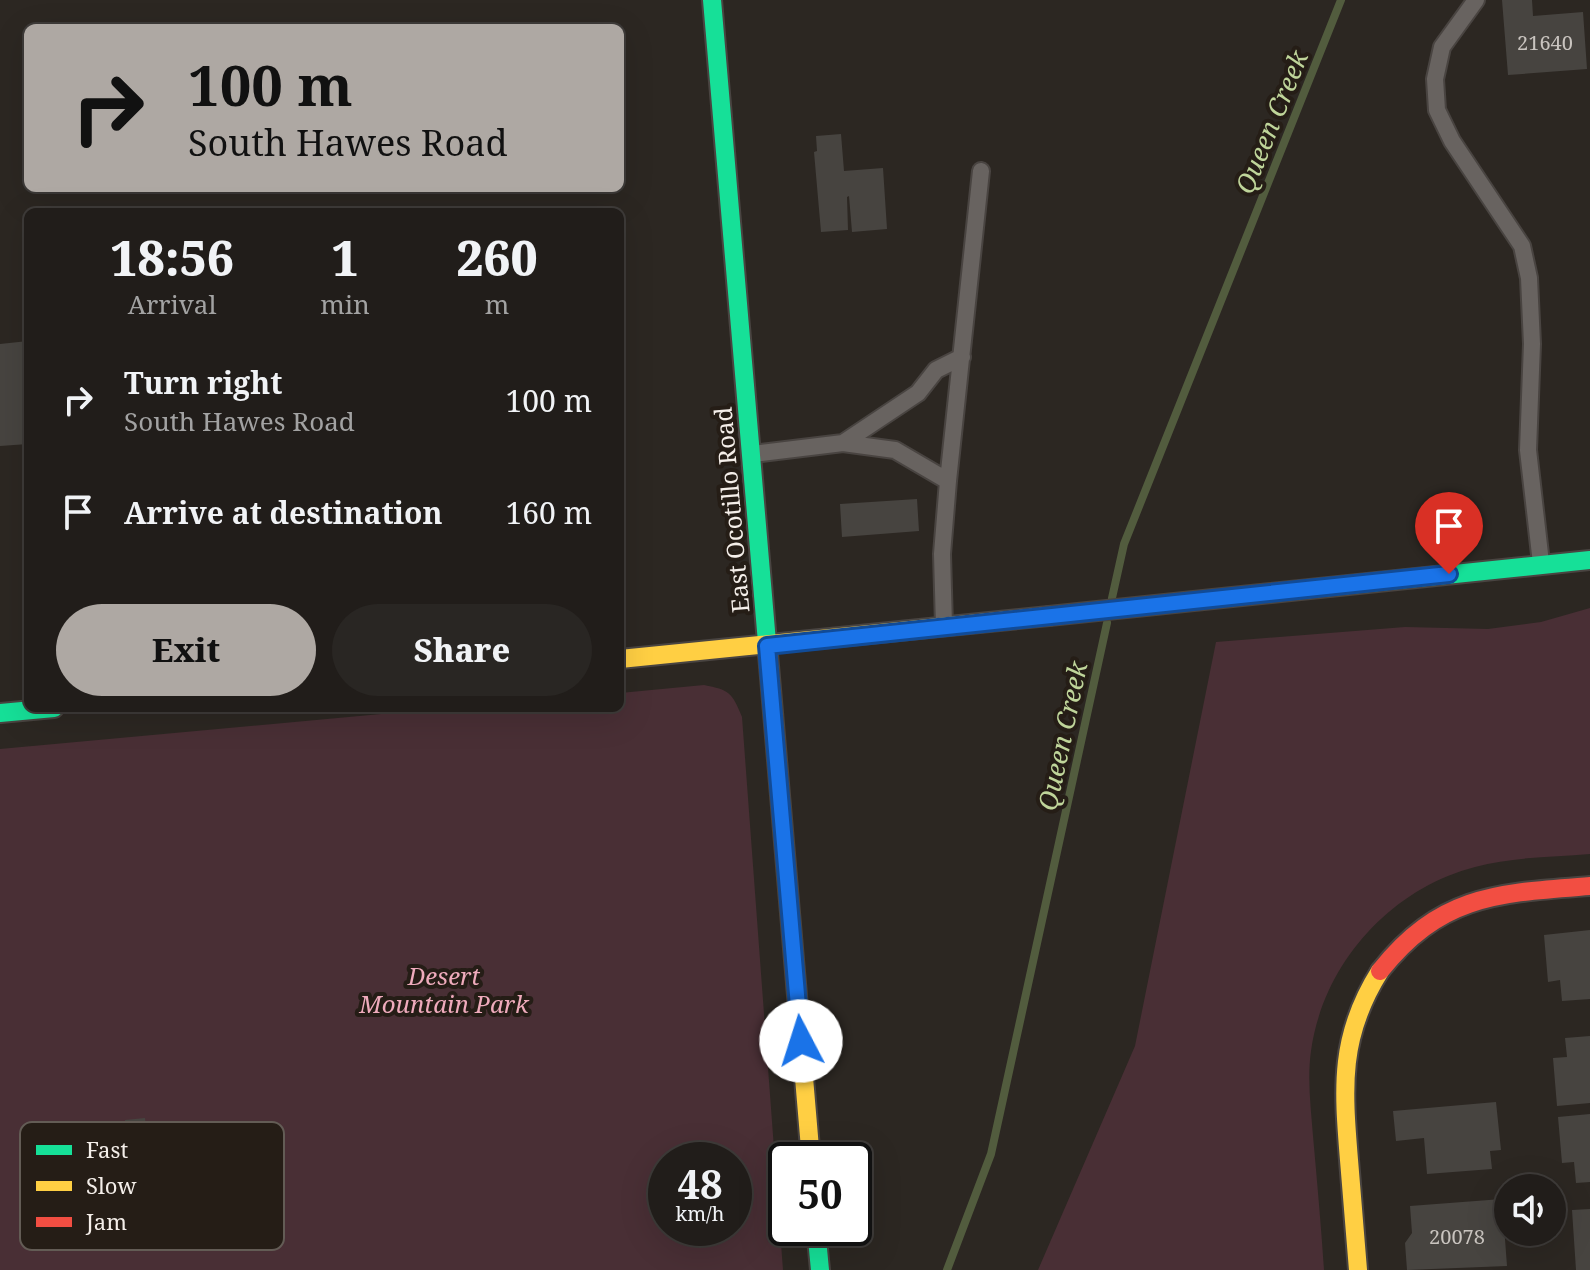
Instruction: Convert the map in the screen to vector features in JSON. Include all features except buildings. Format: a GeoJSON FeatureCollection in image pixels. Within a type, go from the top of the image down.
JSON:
{"type":"FeatureCollection","features":[{"type":"Feature","properties":{"kind":"main road","name":"East Ocotillo Road"},"geometry":{"type":"LineString","coordinates":[[712,0],[809,1142]]}},
{"type":"Feature","properties":{"kind":"main road"},"geometry":{"type":"LineString","coordinates":[[624,659],[1590,560]]}},
{"type":"Feature","properties":{"kind":"main road"},"geometry":{"type":"LineString","coordinates":[[0,713],[24,711]]}},
{"type":"Feature","properties":{"kind":"main road"},"geometry":{"type":"LineString","coordinates":[[1358,1270],[1343,1092],[1344,1066],[1355,1017],[1365,993],[1384,964],[1413,935],[1456,908],[1505,894],[1590,886]]}},
{"type":"Feature","properties":{"kind":"main road"},"geometry":{"type":"LineString","coordinates":[[818,1246],[820,1270]]}},
{"type":"Feature","properties":{"kind":"lane"},"geometry":{"type":"LineString","coordinates":[[1476,0],[1442,47],[1435,79],[1437,110],[1452,141],[1522,246],[1529,278],[1532,344],[1528,450],[1542,565]]}},
{"type":"Feature","properties":{"kind":"lane"},"geometry":{"type":"LineString","coordinates":[[944,628],[942,554],[981,171]]}},
{"type":"Feature","properties":{"kind":"lane"},"geometry":{"type":"LineString","coordinates":[[843,443],[918,393],[936,370],[962,357]]}},
{"type":"Feature","properties":{"kind":"lane"},"geometry":{"type":"LineString","coordinates":[[751,454],[843,443],[895,450],[948,481]]}},
{"type":"Feature","properties":{"kind":"green space"},"geometry":{"type":"Polygon","coordinates":[[[1590,608],[1590,854],[1503,861],[1475,867],[1415,893],[1389,912],[1366,935],[1346,960],[1330,989],[1318,1019],[1309,1072],[1324,1270],[1038,1270],[1135,1046],[1216,642],[1405,627],[1488,629],[1541,622],[1590,608]]]}},
{"type":"Feature","properties":{"kind":"green space","name":"Desert Mountain Park"},"geometry":{"type":"Polygon","coordinates":[[[704,685],[729,694],[742,717],[774,1142],[768,1142],[768,1246],[781,1246],[783,1270],[0,1270],[0,749],[402,712],[624,712],[624,693],[704,685]]]}},
{"type":"Feature","properties":{"kind":"waterway","name":"Queen Creek"},"geometry":{"type":"LineString","coordinates":[[1112,598],[1124,544],[1341,0]]}},
{"type":"Feature","properties":{"kind":"waterway","name":"Queen Creek"},"geometry":{"type":"LineString","coordinates":[[947,1270],[991,1154],[1107,623]]}},
{"type":"Feature","properties":{"kind":"traffic: fast"},"geometry":{"type":"LineString","coordinates":[[712,0],[768,654]]}},
{"type":"Feature","properties":{"kind":"traffic: fast"},"geometry":{"type":"LineString","coordinates":[[1049,616],[1590,560]]}},
{"type":"Feature","properties":{"kind":"traffic: fast"},"geometry":{"type":"LineString","coordinates":[[0,713],[24,711]]}},
{"type":"Feature","properties":{"kind":"traffic: fast"},"geometry":{"type":"LineString","coordinates":[[818,1246],[820,1270]]}},
{"type":"Feature","properties":{"kind":"traffic: slow"},"geometry":{"type":"LineString","coordinates":[[624,659],[1049,616]]}},
{"type":"Feature","properties":{"kind":"traffic: slow"},"geometry":{"type":"LineString","coordinates":[[768,654],[809,1142]]}},
{"type":"Feature","properties":{"kind":"traffic: slow"},"geometry":{"type":"LineString","coordinates":[[1358,1270],[1345,1085],[1357,1018],[1380,971]]}},
{"type":"Feature","properties":{"kind":"traffic: jam"},"geometry":{"type":"LineString","coordinates":[[1380,971],[1426,926],[1449,912],[1474,902],[1527,891],[1590,886]]}},
{"type":"Feature","properties":{"kind":"route"},"geometry":{"type":"LineString","coordinates":[[801,1041],[767,646],[1449,574]]}}]}
